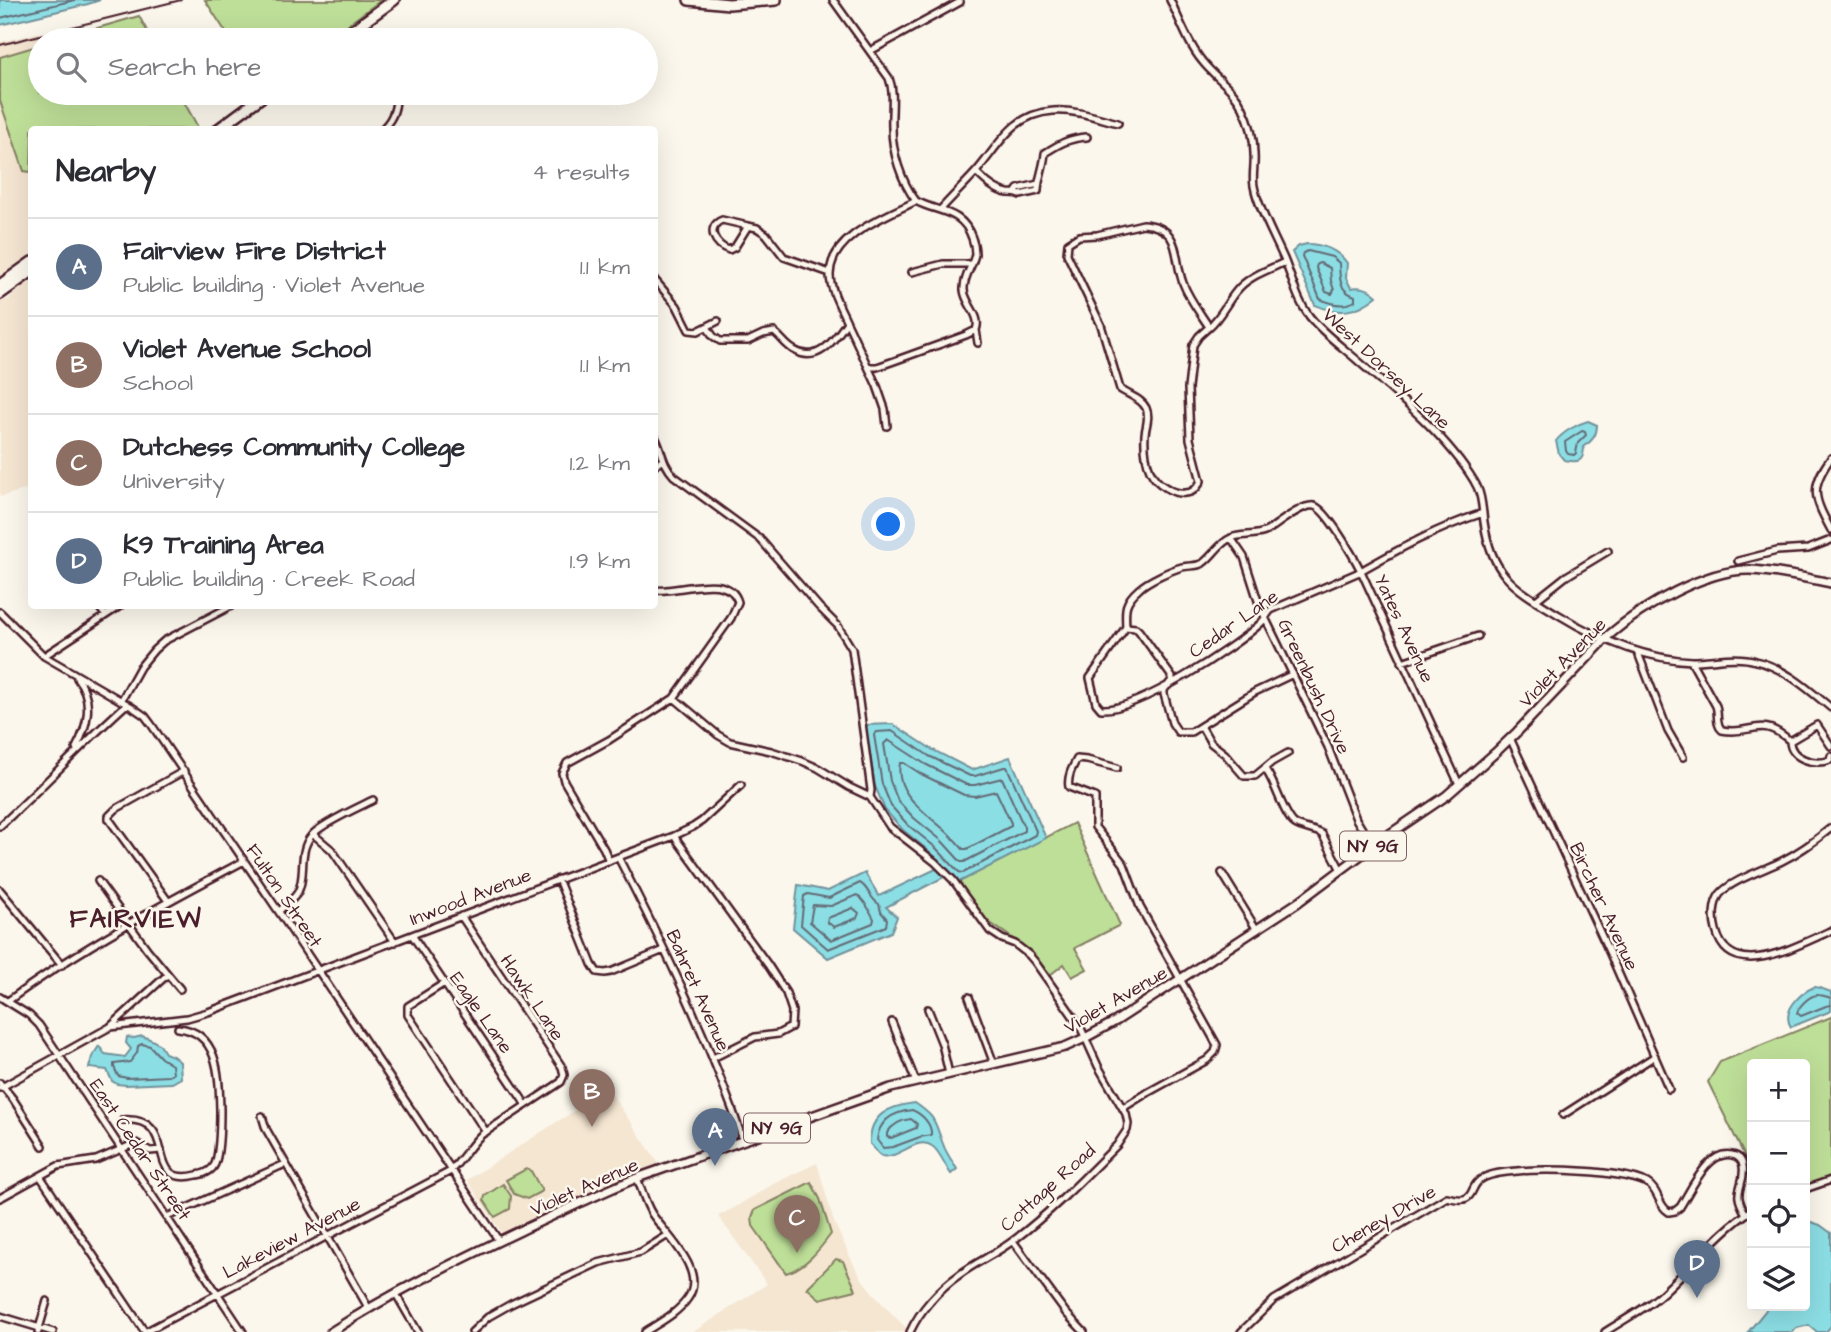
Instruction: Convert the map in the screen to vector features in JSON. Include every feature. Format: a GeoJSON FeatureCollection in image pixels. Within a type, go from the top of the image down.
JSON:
{"type":"FeatureCollection","features":[{"type":"Feature","properties":{"kind":"highway"},"geometry":{"type":"LineString","coordinates":[[357,27],[394,0]]}},
{"type":"Feature","properties":{"kind":"highway"},"geometry":{"type":"LineString","coordinates":[[689,0],[740,4],[776,0]]}},
{"type":"Feature","properties":{"kind":"highway"},"geometry":{"type":"LineString","coordinates":[[222,126],[251,105]]}},
{"type":"Feature","properties":{"kind":"highway"},"geometry":{"type":"LineString","coordinates":[[0,285],[28,265]]}},
{"type":"Feature","properties":{"kind":"highway"},"geometry":{"type":"LineString","coordinates":[[0,294],[28,274]]}},
{"type":"Feature","properties":{"kind":"main road","name":"Violet Avenue"},"geometry":{"type":"LineString","coordinates":[[331,1332],[369,1308],[499,1241],[637,1178],[860,1098],[1059,1048],[1085,1038],[1116,1021],[1297,904],[1373,846],[1446,796],[1510,738],[1604,639],[1648,607],[1693,584],[1737,571],[1750,570],[1831,583]]}},
{"type":"Feature","properties":{"kind":"street"},"geometry":{"type":"LineString","coordinates":[[833,0],[889,78],[894,148],[902,174],[916,201]]}},
{"type":"Feature","properties":{"kind":"street","name":"West Dorsey Lane"},"geometry":{"type":"LineString","coordinates":[[1170,0],[1202,61],[1232,90],[1244,109],[1253,142],[1255,189],[1310,317],[1321,330],[1419,416],[1476,483],[1491,553],[1503,575],[1516,588],[1560,616],[1618,646],[1638,653],[1691,661],[1756,661],[1793,677],[1831,708]]}},
{"type":"Feature","properties":{"kind":"street"},"geometry":{"type":"LineString","coordinates":[[870,51],[960,2]]}},
{"type":"Feature","properties":{"kind":"street"},"geometry":{"type":"LineString","coordinates":[[385,126],[391,120],[396,105]]}},
{"type":"Feature","properties":{"kind":"street"},"geometry":{"type":"LineString","coordinates":[[942,209],[1008,131],[1022,120],[1043,112],[1059,111],[1118,123]]}},
{"type":"Feature","properties":{"kind":"street"},"geometry":{"type":"LineString","coordinates":[[976,172],[993,187],[1006,193],[1016,192],[1020,195],[1038,191],[1045,153],[1063,141],[1087,137]]}},
{"type":"Feature","properties":{"kind":"street"},"geometry":{"type":"LineString","coordinates":[[887,426],[885,409],[869,367],[836,298],[830,273],[838,253],[850,237],[916,201],[942,209],[961,220],[970,232],[975,248],[964,286],[965,295],[977,319],[978,343]]}},
{"type":"Feature","properties":{"kind":"street"},"geometry":{"type":"LineString","coordinates":[[748,226],[739,242],[729,250],[722,247],[713,234],[713,227],[722,220],[757,228],[766,234],[784,257],[830,273]]}},
{"type":"Feature","properties":{"kind":"street"},"geometry":{"type":"LineString","coordinates":[[1209,327],[1183,282],[1175,245],[1161,228],[1143,224],[1097,235],[1079,236],[1068,243],[1067,254],[1101,325],[1120,388],[1142,402],[1148,413],[1145,433],[1146,458],[1150,471],[1158,483],[1172,491],[1185,494],[1194,490],[1201,481],[1190,439],[1188,388],[1193,345],[1218,317],[1242,285],[1285,262]]}},
{"type":"Feature","properties":{"kind":"street"},"geometry":{"type":"LineString","coordinates":[[912,272],[943,264],[972,264]]}},
{"type":"Feature","properties":{"kind":"street"},"geometry":{"type":"LineString","coordinates":[[658,284],[677,306],[689,330],[695,332],[718,321]]}},
{"type":"Feature","properties":{"kind":"street"},"geometry":{"type":"LineString","coordinates":[[708,327],[720,341],[748,341],[774,332],[792,349],[814,354],[834,342],[847,322]]}},
{"type":"Feature","properties":{"kind":"street"},"geometry":{"type":"LineString","coordinates":[[869,367],[877,367],[976,330]]}},
{"type":"Feature","properties":{"kind":"street"},"geometry":{"type":"LineString","coordinates":[[658,443],[668,470],[683,484],[760,539],[843,632],[852,649],[870,797]]}},
{"type":"Feature","properties":{"kind":"street"},"geometry":{"type":"LineString","coordinates":[[1831,457],[1822,471],[1816,489],[1817,501],[1831,530]]}},
{"type":"Feature","properties":{"kind":"street"},"geometry":{"type":"LineString","coordinates":[[658,463],[663,460]]}},
{"type":"Feature","properties":{"kind":"street"},"geometry":{"type":"LineString","coordinates":[[1293,674],[1255,692],[1191,732],[1178,732],[1174,728],[1164,694],[1172,677],[1139,631],[1126,627],[1124,612],[1127,603],[1141,586],[1182,567],[1201,565],[1231,538],[1262,533],[1312,505],[1322,511],[1361,570]]}},
{"type":"Feature","properties":{"kind":"street","name":"Yates Avenue"},"geometry":{"type":"LineString","coordinates":[[1459,784],[1361,570],[1416,541],[1483,513]]}},
{"type":"Feature","properties":{"kind":"street","name":"Greenbush Drive"},"geometry":{"type":"LineString","coordinates":[[1231,538],[1244,557],[1257,599],[1328,747],[1356,819],[1373,846]]}},
{"type":"Feature","properties":{"kind":"street"},"geometry":{"type":"LineString","coordinates":[[1738,561],[1777,551],[1808,549],[1831,540]]}},
{"type":"Feature","properties":{"kind":"street"},"geometry":{"type":"LineString","coordinates":[[1536,600],[1565,577],[1608,551]]}},
{"type":"Feature","properties":{"kind":"street","name":"Cedar Lane"},"geometry":{"type":"LineString","coordinates":[[1126,627],[1091,674],[1090,682],[1098,707],[1109,709],[1167,687],[1240,639],[1271,610],[1361,570]]}},
{"type":"Feature","properties":{"kind":"street"},"geometry":{"type":"LineString","coordinates":[[609,861],[564,781],[565,765],[610,740],[674,698],[737,608],[738,599],[735,594],[713,585],[658,590]]}},
{"type":"Feature","properties":{"kind":"street"},"geometry":{"type":"LineString","coordinates":[[100,609],[105,615]]}},
{"type":"Feature","properties":{"kind":"street"},"geometry":{"type":"LineString","coordinates":[[44,656],[115,609]]}},
{"type":"Feature","properties":{"kind":"street"},"geometry":{"type":"LineString","coordinates":[[0,825],[67,762],[124,702],[140,667],[154,650],[164,641],[225,609]]}},
{"type":"Feature","properties":{"kind":"street","name":"Fulton Street"},"geometry":{"type":"LineString","coordinates":[[0,612],[44,656],[124,702],[148,720],[499,1241]]}},
{"type":"Feature","properties":{"kind":"street"},"geometry":{"type":"LineString","coordinates":[[1402,662],[1478,636]]}},
{"type":"Feature","properties":{"kind":"street"},"geometry":{"type":"LineString","coordinates":[[1638,653],[1668,731],[1683,757]]}},
{"type":"Feature","properties":{"kind":"street"},"geometry":{"type":"LineString","coordinates":[[1691,661],[1716,706],[1718,724],[1722,730],[1732,732],[1759,726],[1777,730],[1790,741],[1790,747],[1795,754],[1808,761],[1824,762],[1830,760],[1831,756]]}},
{"type":"Feature","properties":{"kind":"street"},"geometry":{"type":"LineString","coordinates":[[67,762],[83,734],[88,710],[82,685],[69,672]]}},
{"type":"Feature","properties":{"kind":"street"},"geometry":{"type":"LineString","coordinates":[[674,698],[730,742],[802,761],[870,797],[890,827],[935,862],[953,880],[991,931],[1029,955],[1080,1026],[1102,1073],[1123,1108],[1207,1060],[1217,1048],[1140,907],[1124,863],[1095,827],[1096,797],[1071,789],[1068,784],[1070,772],[1077,760],[1117,768]]}},
{"type":"Feature","properties":{"kind":"street"},"geometry":{"type":"LineString","coordinates":[[1790,741],[1817,725],[1831,746]]}},
{"type":"Feature","properties":{"kind":"street"},"geometry":{"type":"LineString","coordinates":[[1201,726],[1211,743],[1225,754],[1240,774],[1252,777],[1288,753]]}},
{"type":"Feature","properties":{"kind":"street","name":"Bircher Avenue"},"geometry":{"type":"LineString","coordinates":[[1510,738],[1669,1089]]}},
{"type":"Feature","properties":{"kind":"street"},"geometry":{"type":"LineString","coordinates":[[1265,769],[1291,821],[1322,834],[1341,870]]}},
{"type":"Feature","properties":{"kind":"street"},"geometry":{"type":"LineString","coordinates":[[168,901],[109,819],[116,809],[184,771]]}},
{"type":"Feature","properties":{"kind":"street","name":"Inwood Avenue"},"geometry":{"type":"LineString","coordinates":[[110,1027],[194,1016],[609,861],[693,827],[741,785]]}},
{"type":"Feature","properties":{"kind":"street"},"geometry":{"type":"LineString","coordinates":[[279,911],[297,894],[301,881],[302,856],[313,834],[373,800]]}},
{"type":"Feature","properties":{"kind":"street"},"geometry":{"type":"LineString","coordinates":[[1831,828],[1797,853],[1722,892],[1716,901],[1714,920],[1723,946],[1733,955],[1746,959],[1771,955],[1831,930]]}},
{"type":"Feature","properties":{"kind":"street"},"geometry":{"type":"LineString","coordinates":[[313,834],[331,850],[396,942]]}},
{"type":"Feature","properties":{"kind":"street"},"geometry":{"type":"LineString","coordinates":[[674,836],[768,965],[786,993],[792,1012],[791,1027],[784,1032],[755,1037],[713,1058]]}},
{"type":"Feature","properties":{"kind":"street","name":"Bahret Avenue"},"geometry":{"type":"LineString","coordinates":[[618,857],[644,906],[713,1058],[743,1140]]}},
{"type":"Feature","properties":{"kind":"street"},"geometry":{"type":"LineString","coordinates":[[8,1001],[128,922],[243,861]]}},
{"type":"Feature","properties":{"kind":"street"},"geometry":{"type":"LineString","coordinates":[[1222,873],[1257,930]]}},
{"type":"Feature","properties":{"kind":"street"},"geometry":{"type":"LineString","coordinates":[[558,879],[597,972],[611,972],[664,950]]}},
{"type":"Feature","properties":{"kind":"street"},"geometry":{"type":"LineString","coordinates":[[98,881],[180,989]]}},
{"type":"Feature","properties":{"kind":"street"},"geometry":{"type":"LineString","coordinates":[[0,890],[62,965]]}},
{"type":"Feature","properties":{"kind":"street","name":"Hawk Lane"},"geometry":{"type":"LineString","coordinates":[[451,1170],[473,1143],[556,1086],[563,1079],[564,1072],[461,916]]}},
{"type":"Feature","properties":{"kind":"street","name":"Eagle Lane"},"geometry":{"type":"LineString","coordinates":[[412,935],[526,1105]]}},
{"type":"Feature","properties":{"kind":"street"},"geometry":{"type":"LineString","coordinates":[[43,1146],[1,1086],[110,1027],[167,975]]}},
{"type":"Feature","properties":{"kind":"street"},"geometry":{"type":"LineString","coordinates":[[443,984],[408,1006],[408,1015],[486,1132]]}},
{"type":"Feature","properties":{"kind":"street","name":"East Cedar Street"},"geometry":{"type":"LineString","coordinates":[[0,997],[34,1019],[243,1332]]}},
{"type":"Feature","properties":{"kind":"street"},"geometry":{"type":"LineString","coordinates":[[969,997],[994,1064]]}},
{"type":"Feature","properties":{"kind":"street"},"geometry":{"type":"LineString","coordinates":[[928,1009],[942,1044],[949,1074]]}},
{"type":"Feature","properties":{"kind":"street"},"geometry":{"type":"LineString","coordinates":[[191,1030],[194,1016]]}},
{"type":"Feature","properties":{"kind":"street"},"geometry":{"type":"LineString","coordinates":[[892,1022],[916,1082]]}},
{"type":"Feature","properties":{"kind":"street"},"geometry":{"type":"LineString","coordinates":[[124,1120],[139,1120],[149,1126],[173,1175],[180,1178],[202,1174],[211,1170],[215,1164],[220,1129],[219,1073],[216,1062],[196,1033],[178,1028]]}},
{"type":"Feature","properties":{"kind":"street"},"geometry":{"type":"LineString","coordinates":[[1563,1115],[1655,1056]]}},
{"type":"Feature","properties":{"kind":"street","name":"Cottage Road"},"geometry":{"type":"LineString","coordinates":[[910,1332],[921,1313],[948,1283],[1013,1241],[1038,1221],[1123,1139],[1128,1124],[1123,1108]]}},
{"type":"Feature","properties":{"kind":"street"},"geometry":{"type":"LineString","coordinates":[[262,1116],[285,1164],[369,1308]]}},
{"type":"Feature","properties":{"kind":"street"},"geometry":{"type":"LineString","coordinates":[[0,1198],[58,1166],[96,1160],[136,1143],[150,1151],[161,1150]]}},
{"type":"Feature","properties":{"kind":"street","name":"Cheney Drive"},"geometry":{"type":"LineString","coordinates":[[1241,1332],[1275,1300],[1447,1197],[1461,1200],[1468,1198],[1479,1181],[1500,1172],[1554,1170],[1632,1178],[1652,1186],[1663,1207],[1669,1212],[1680,1207],[1710,1161],[1720,1155],[1732,1154],[1740,1158],[1743,1165],[1738,1193],[1739,1202],[1747,1210]]}},
{"type":"Feature","properties":{"kind":"street"},"geometry":{"type":"LineString","coordinates":[[167,1217],[285,1164]]}},
{"type":"Feature","properties":{"kind":"street","name":"Lakeview Avenue"},"geometry":{"type":"LineString","coordinates":[[145,1332],[451,1170]]}},
{"type":"Feature","properties":{"kind":"street"},"geometry":{"type":"LineString","coordinates":[[40,1176],[145,1332]]}},
{"type":"Feature","properties":{"kind":"street"},"geometry":{"type":"LineString","coordinates":[[637,1178],[647,1205],[686,1259],[693,1277],[693,1286],[687,1300],[645,1332]]}},
{"type":"Feature","properties":{"kind":"street"},"geometry":{"type":"LineString","coordinates":[[1810,1187],[1831,1180]]}},
{"type":"Feature","properties":{"kind":"street"},"geometry":{"type":"LineString","coordinates":[[1605,1332],[1656,1298],[1715,1240],[1747,1214]]}},
{"type":"Feature","properties":{"kind":"street"},"geometry":{"type":"LineString","coordinates":[[472,1332],[511,1304],[591,1266],[641,1252],[668,1235]]}},
{"type":"Feature","properties":{"kind":"street"},"geometry":{"type":"LineString","coordinates":[[1013,1241],[1066,1313],[1084,1332]]}},
{"type":"Feature","properties":{"kind":"street"},"geometry":{"type":"LineString","coordinates":[[396,1294],[418,1332]]}},
{"type":"Feature","properties":{"kind":"street"},"geometry":{"type":"LineString","coordinates":[[39,1330],[47,1301]]}},
{"type":"Feature","properties":{"kind":"street"},"geometry":{"type":"LineString","coordinates":[[0,1316],[39,1330],[53,1332]]}},
{"type":"Feature","properties":{"kind":"shaded area"},"geometry":{"type":"Polygon","coordinates":[[[28,35],[28,105],[37,105],[33,126],[28,126],[28,264],[0,286],[0,42],[28,35]]]}},
{"type":"Feature","properties":{"kind":"shaded area"},"geometry":{"type":"Polygon","coordinates":[[[28,278],[28,489],[0,497],[0,302],[9,299],[28,278]]]}},
{"type":"Feature","properties":{"kind":"shaded area"},"geometry":{"type":"Polygon","coordinates":[[[608,1089],[660,1165],[503,1235],[467,1180],[608,1089]]]}},
{"type":"Feature","properties":{"kind":"shaded area"},"geometry":{"type":"Polygon","coordinates":[[[817,1163],[834,1222],[852,1261],[877,1298],[906,1328],[904,1332],[693,1332],[767,1284],[718,1216],[775,1183],[817,1163]]]}},
{"type":"Feature","properties":{"kind":"green space"},"geometry":{"type":"Polygon","coordinates":[[[205,0],[381,0],[343,28],[223,28],[205,0]]]}},
{"type":"Feature","properties":{"kind":"green space"},"geometry":{"type":"Polygon","coordinates":[[[139,16],[146,28],[98,28],[139,16]]]}},
{"type":"Feature","properties":{"kind":"green space"},"geometry":{"type":"Polygon","coordinates":[[[28,49],[28,105],[186,105],[197,126],[28,126],[28,172],[24,171],[0,101],[0,57],[28,49]]]}},
{"type":"Feature","properties":{"kind":"green space"},"geometry":{"type":"Polygon","coordinates":[[[1074,823],[1120,925],[1075,948],[1087,969],[1072,977],[1064,964],[1050,975],[1031,951],[986,920],[959,882],[1074,823]]]}},
{"type":"Feature","properties":{"kind":"green space"},"geometry":{"type":"Polygon","coordinates":[[[1831,1017],[1831,1184],[1810,1190],[1810,1059],[1747,1059],[1747,1161],[1708,1082],[1720,1062],[1831,1017]]]}},
{"type":"Feature","properties":{"kind":"green space"},"geometry":{"type":"Polygon","coordinates":[[[526,1169],[531,1171],[542,1191],[527,1199],[514,1194],[506,1180],[526,1169]]]}},
{"type":"Feature","properties":{"kind":"green space"},"geometry":{"type":"Polygon","coordinates":[[[811,1182],[820,1199],[831,1234],[806,1262],[786,1273],[753,1226],[752,1217],[755,1210],[811,1182]]]}},
{"type":"Feature","properties":{"kind":"green space"},"geometry":{"type":"Polygon","coordinates":[[[503,1184],[511,1196],[510,1209],[495,1217],[484,1200],[485,1196],[503,1184]]]}},
{"type":"Feature","properties":{"kind":"green space"},"geometry":{"type":"Polygon","coordinates":[[[836,1259],[843,1261],[856,1290],[820,1299],[807,1288],[836,1259]]]}},
{"type":"Feature","properties":{"kind":"water"},"geometry":{"type":"Polygon","coordinates":[[[0,0],[100,0],[0,25],[0,0]]]}},
{"type":"Feature","properties":{"kind":"water"},"geometry":{"type":"Polygon","coordinates":[[[1307,244],[1334,251],[1347,263],[1346,278],[1351,288],[1365,288],[1377,296],[1362,306],[1347,311],[1315,305],[1292,252],[1307,244]]]}},
{"type":"Feature","properties":{"kind":"water"},"geometry":{"type":"Polygon","coordinates":[[[1588,421],[1597,425],[1597,429],[1594,437],[1584,446],[1582,458],[1577,461],[1564,460],[1559,454],[1556,441],[1570,429],[1588,421]]]}},
{"type":"Feature","properties":{"kind":"water"},"geometry":{"type":"Polygon","coordinates":[[[893,724],[933,750],[972,770],[1010,757],[1046,838],[959,882],[885,810],[875,786],[865,725],[893,724]]]}},
{"type":"Feature","properties":{"kind":"water"},"geometry":{"type":"Polygon","coordinates":[[[938,868],[946,876],[886,907],[897,917],[891,932],[828,958],[793,928],[798,885],[828,891],[865,873],[879,896],[938,868]]]}},
{"type":"Feature","properties":{"kind":"water"},"geometry":{"type":"Polygon","coordinates":[[[1814,987],[1831,992],[1831,1011],[1791,1027],[1788,1015],[1790,1009],[1798,998],[1814,987]]]}},
{"type":"Feature","properties":{"kind":"water"},"geometry":{"type":"Polygon","coordinates":[[[142,1036],[160,1045],[165,1053],[180,1062],[181,1078],[172,1083],[126,1085],[112,1081],[107,1070],[89,1068],[99,1046],[105,1054],[125,1057],[131,1049],[126,1043],[127,1037],[142,1036]]]}},
{"type":"Feature","properties":{"kind":"water"},"geometry":{"type":"Polygon","coordinates":[[[915,1103],[934,1120],[946,1151],[957,1169],[951,1174],[937,1151],[926,1143],[888,1156],[880,1155],[870,1144],[873,1125],[883,1113],[897,1106],[915,1103]]]}},
{"type":"Feature","properties":{"kind":"water"},"geometry":{"type":"Polygon","coordinates":[[[1810,1222],[1831,1233],[1831,1326],[1826,1332],[1817,1332],[1809,1325],[1792,1332],[1748,1332],[1765,1311],[1810,1311],[1810,1222]]]}},
{"type":"Feature","properties":{"kind":"railway"},"geometry":{"type":"LineString","coordinates":[[68,28],[181,0]]}},
{"type":"Feature","properties":{"kind":"railway"},"geometry":{"type":"LineString","coordinates":[[0,45],[28,38]]}},
{"type":"Feature","properties":{"kind":"place","name":"Violet Avenue School"},"geometry":{"type":"Point","coordinates":[592,1127]}},
{"type":"Feature","properties":{"kind":"place","name":"Fairview Fire District"},"geometry":{"type":"Point","coordinates":[715,1166]}},
{"type":"Feature","properties":{"kind":"place","name":"Dutchess Community College"},"geometry":{"type":"Point","coordinates":[797,1253]}},
{"type":"Feature","properties":{"kind":"place","name":"K9 Training Area"},"geometry":{"type":"Point","coordinates":[1697,1298]}},
{"type":"Feature","properties":{"kind":"district","name":"FAIRVIEW"},"geometry":{"type":"Point","coordinates":[136,918]}}]}
